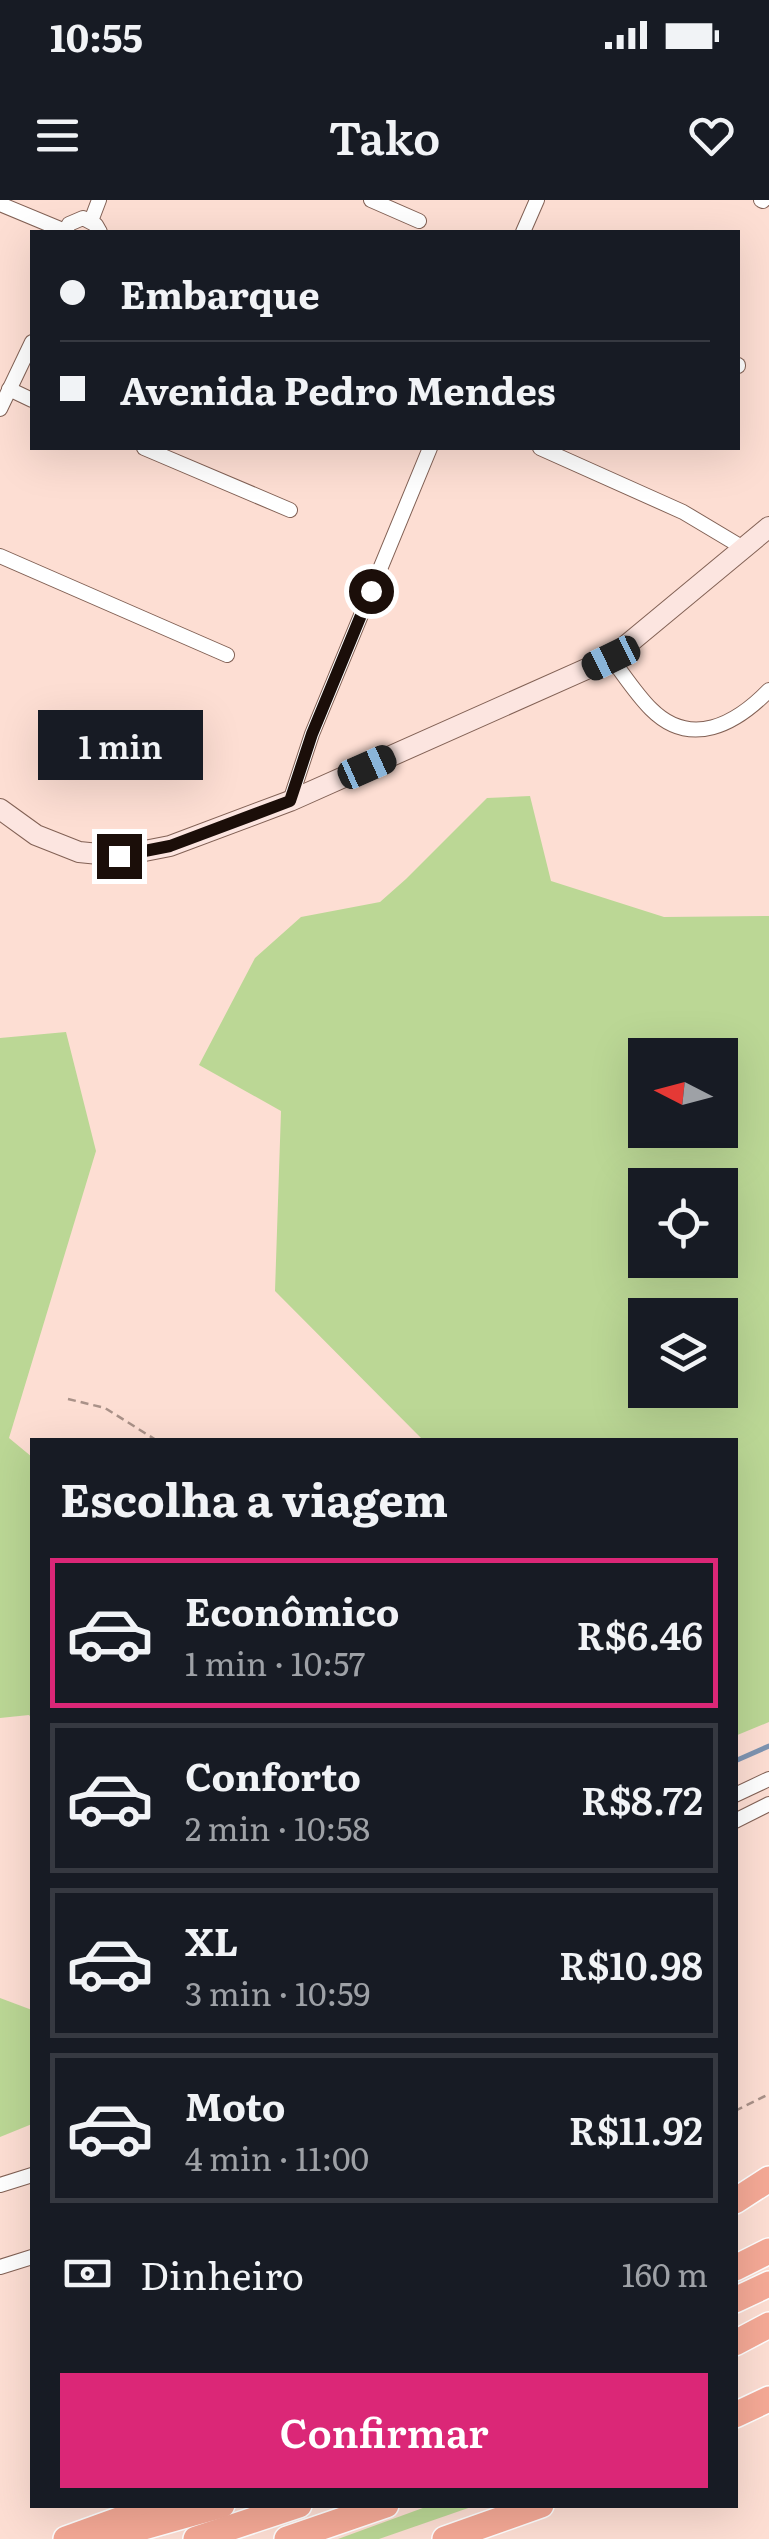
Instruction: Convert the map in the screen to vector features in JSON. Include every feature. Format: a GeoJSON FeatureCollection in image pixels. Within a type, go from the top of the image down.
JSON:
{"type":"FeatureCollection","features":[{"type":"Feature","properties":{"kind":"highway"},"geometry":{"type":"LineString","coordinates":[[738,2200],[769,2179]]}},
{"type":"Feature","properties":{"kind":"highway"},"geometry":{"type":"LineString","coordinates":[[738,2266],[769,2250]]}},
{"type":"Feature","properties":{"kind":"highway"},"geometry":{"type":"LineString","coordinates":[[738,2299],[769,2284]]}},
{"type":"Feature","properties":{"kind":"highway"},"geometry":{"type":"LineString","coordinates":[[738,2341],[769,2324]]}},
{"type":"Feature","properties":{"kind":"highway"},"geometry":{"type":"LineString","coordinates":[[738,2414],[766,2401]]}},
{"type":"Feature","properties":{"kind":"highway"},"geometry":{"type":"LineString","coordinates":[[66,2539],[152,2508]]}},
{"type":"Feature","properties":{"kind":"highway"},"geometry":{"type":"LineString","coordinates":[[101,2539],[211,2508]]}},
{"type":"Feature","properties":{"kind":"highway"},"geometry":{"type":"LineString","coordinates":[[196,2539],[291,2508]]}},
{"type":"Feature","properties":{"kind":"highway"},"geometry":{"type":"LineString","coordinates":[[286,2539],[377,2508]]}},
{"type":"Feature","properties":{"kind":"highway"},"geometry":{"type":"LineString","coordinates":[[445,2539],[533,2508]]}},
{"type":"Feature","properties":{"kind":"street"},"geometry":{"type":"LineString","coordinates":[[67,230],[76,220],[96,226],[99,200]]}},
{"type":"Feature","properties":{"kind":"street"},"geometry":{"type":"LineString","coordinates":[[372,200],[419,220]]}},
{"type":"Feature","properties":{"kind":"street"},"geometry":{"type":"LineString","coordinates":[[523,230],[537,200]]}},
{"type":"Feature","properties":{"kind":"street"},"geometry":{"type":"LineString","coordinates":[[0,204],[60,230]]}},
{"type":"Feature","properties":{"kind":"street"},"geometry":{"type":"LineString","coordinates":[[0,408],[30,346]]}},
{"type":"Feature","properties":{"kind":"street"},"geometry":{"type":"LineString","coordinates":[[8,389],[30,399]]}},
{"type":"Feature","properties":{"kind":"street"},"geometry":{"type":"LineString","coordinates":[[149,450],[290,510]]}},
{"type":"Feature","properties":{"kind":"street"},"geometry":{"type":"LineString","coordinates":[[290,801],[312,734],[429,450]]}},
{"type":"Feature","properties":{"kind":"street"},"geometry":{"type":"LineString","coordinates":[[544,450],[682,512],[745,550]]}},
{"type":"Feature","properties":{"kind":"street"},"geometry":{"type":"LineString","coordinates":[[0,809],[36,836],[78,852],[119,856],[170,846],[290,801],[611,658],[769,527]]}},
{"type":"Feature","properties":{"kind":"street"},"geometry":{"type":"LineString","coordinates":[[0,556],[227,656]]}},
{"type":"Feature","properties":{"kind":"street"},"geometry":{"type":"LineString","coordinates":[[611,658],[652,710],[670,722],[692,728],[726,724],[769,690]]}},
{"type":"Feature","properties":{"kind":"street"},"geometry":{"type":"LineString","coordinates":[[738,1794],[769,1779]]}},
{"type":"Feature","properties":{"kind":"street"},"geometry":{"type":"LineString","coordinates":[[738,1820],[769,1804]]}},
{"type":"Feature","properties":{"kind":"street"},"geometry":{"type":"LineString","coordinates":[[0,2185],[30,2176]]}},
{"type":"Feature","properties":{"kind":"street"},"geometry":{"type":"LineString","coordinates":[[0,2267],[30,2257]]}},
{"type":"Feature","properties":{"kind":"path"},"geometry":{"type":"LineString","coordinates":[[68,1399],[104,1408],[153,1438]]}},
{"type":"Feature","properties":{"kind":"path"},"geometry":{"type":"LineString","coordinates":[[738,2110],[769,2094]]}},
{"type":"Feature","properties":{"kind":"green space"},"geometry":{"type":"Polygon","coordinates":[[[530,796],[551,881],[664,917],[769,916],[769,1722],[738,1735],[738,1438],[421,1438],[275,1291],[281,1111],[199,1065],[255,958],[301,917],[380,902],[487,798],[530,796]]]}},
{"type":"Feature","properties":{"kind":"green space"},"geometry":{"type":"Polygon","coordinates":[[[66,1032],[96,1151],[9,1438],[30,1455],[30,1716],[0,1718],[0,1038],[66,1032]]]}},
{"type":"Feature","properties":{"kind":"green space"},"geometry":{"type":"Polygon","coordinates":[[[0,1998],[30,2009],[30,2125],[0,2137],[0,1998]]]}},
{"type":"Feature","properties":{"kind":"green space"},"geometry":{"type":"Polygon","coordinates":[[[423,2508],[468,2508],[379,2539],[338,2539],[423,2508]]]}},
{"type":"Feature","properties":{"kind":"waterway"},"geometry":{"type":"LineString","coordinates":[[738,1760],[769,1746]]}},
{"type":"Feature","properties":{"kind":"route"},"geometry":{"type":"LineString","coordinates":[[119,856],[170,846],[290,801],[312,734],[371,591]]}}]}
